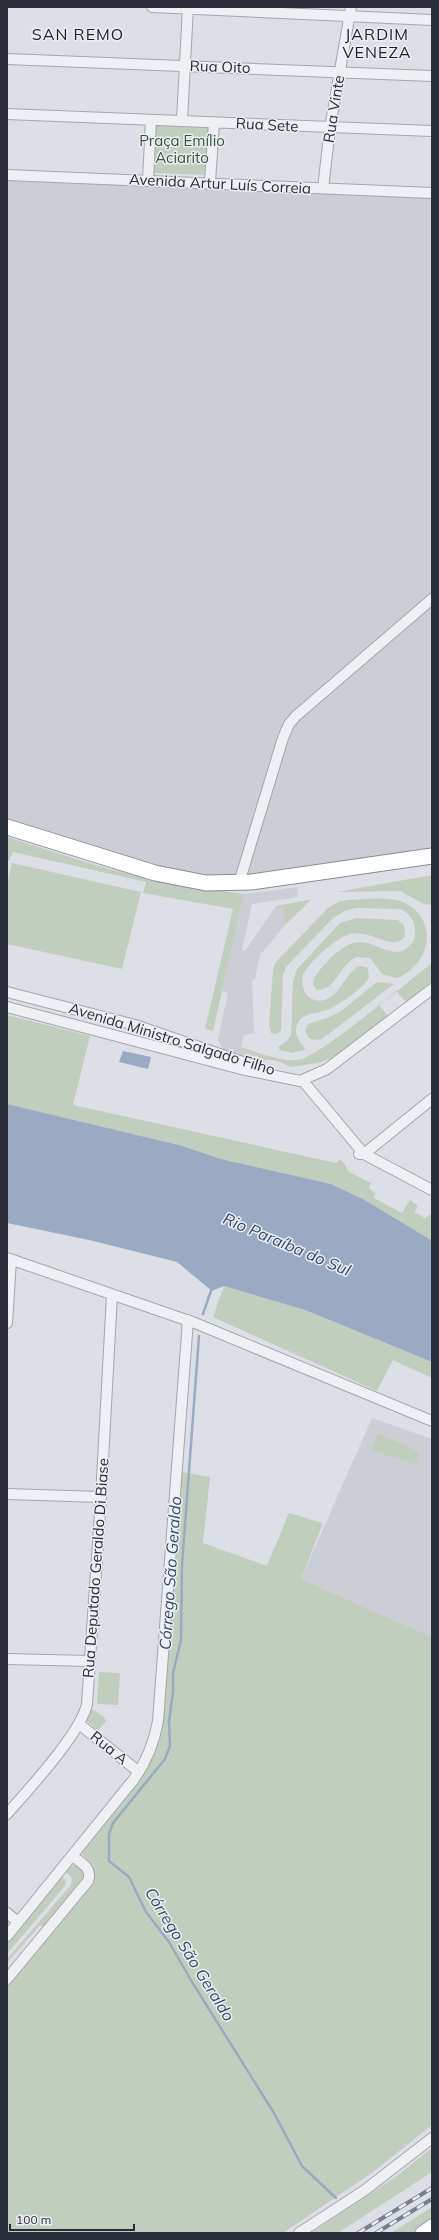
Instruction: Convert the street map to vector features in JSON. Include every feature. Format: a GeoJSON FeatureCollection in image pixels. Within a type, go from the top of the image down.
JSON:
{"type":"FeatureCollection","features":[{"type":"Feature","properties":{"kind":"highway"},"geometry":{"type":"LineString","coordinates":[[7,827],[176,878],[206,883],[239,883],[432,856]]}},
{"type":"Feature","properties":{"kind":"main road"},"geometry":{"type":"LineString","coordinates":[[422,2233],[432,2226]]}},
{"type":"Feature","properties":{"kind":"street"},"geometry":{"type":"LineString","coordinates":[[152,7],[350,11],[432,20]]}},
{"type":"Feature","properties":{"kind":"street"},"geometry":{"type":"LineString","coordinates":[[182,120],[188,8]]}},
{"type":"Feature","properties":{"kind":"street","name":"Rua Vinte"},"geometry":{"type":"LineString","coordinates":[[323,188],[330,128],[350,11]]}},
{"type":"Feature","properties":{"kind":"street","name":"Rua Oito"},"geometry":{"type":"LineString","coordinates":[[7,59],[432,76]]}},
{"type":"Feature","properties":{"kind":"street","name":"Rua Sete"},"geometry":{"type":"LineString","coordinates":[[7,114],[432,131]]}},
{"type":"Feature","properties":{"kind":"street"},"geometry":{"type":"LineString","coordinates":[[148,180],[151,120]]}},
{"type":"Feature","properties":{"kind":"street"},"geometry":{"type":"LineString","coordinates":[[210,182],[214,122]]}},
{"type":"Feature","properties":{"kind":"street","name":"Avenida Artur Luís Correia"},"geometry":{"type":"LineString","coordinates":[[7,175],[210,182],[432,193]]}},
{"type":"Feature","properties":{"kind":"street"},"geometry":{"type":"LineString","coordinates":[[239,883],[283,738],[289,724],[321,694],[432,599]]}},
{"type":"Feature","properties":{"kind":"street","name":"Avenida Ministro Salgado Filho"},"geometry":{"type":"LineString","coordinates":[[7,1007],[241,1069],[291,1081],[303,1081],[315,1076],[350,1053],[432,989]]}},
{"type":"Feature","properties":{"kind":"street","name":"Avenida Ministro Salgado Filho"},"geometry":{"type":"LineString","coordinates":[[7,992],[136,1025],[261,1068],[315,1076]]}},
{"type":"Feature","properties":{"kind":"street"},"geometry":{"type":"LineString","coordinates":[[315,1076],[314,1087],[317,1096]]}},
{"type":"Feature","properties":{"kind":"street"},"geometry":{"type":"LineString","coordinates":[[303,1081],[317,1096],[360,1154],[432,1190]]}},
{"type":"Feature","properties":{"kind":"street"},"geometry":{"type":"LineString","coordinates":[[360,1154],[432,1099]]}},
{"type":"Feature","properties":{"kind":"street"},"geometry":{"type":"LineString","coordinates":[[7,1323],[9,1259],[112,1296],[192,1321],[432,1420]]}},
{"type":"Feature","properties":{"kind":"street","name":"Rua Deputado Geraldo Di Biase"},"geometry":{"type":"LineString","coordinates":[[7,1814],[79,1724],[87,1704],[101,1497],[112,1296]]}},
{"type":"Feature","properties":{"kind":"street"},"geometry":{"type":"LineString","coordinates":[[7,1936],[139,1772],[150,1751],[158,1721],[192,1321]]}},
{"type":"Feature","properties":{"kind":"street"},"geometry":{"type":"LineString","coordinates":[[7,1494],[101,1497]]}},
{"type":"Feature","properties":{"kind":"street"},"geometry":{"type":"LineString","coordinates":[[7,1658],[89,1661]]}},
{"type":"Feature","properties":{"kind":"street","name":"Rua A"},"geometry":{"type":"LineString","coordinates":[[79,1724],[139,1772]]}},
{"type":"Feature","properties":{"kind":"street"},"geometry":{"type":"LineString","coordinates":[[7,1979],[88,1880],[88,1869],[72,1856]]}},
{"type":"Feature","properties":{"kind":"street"},"geometry":{"type":"LineString","coordinates":[[7,1913],[18,1922]]}},
{"type":"Feature","properties":{"kind":"street"},"geometry":{"type":"LineString","coordinates":[[299,2233],[365,2190],[432,2138]]}},
{"type":"Feature","properties":{"kind":"shaded area"},"geometry":{"type":"Polygon","coordinates":[[[7,181],[432,196],[432,849],[261,875],[215,878],[162,868],[7,819],[7,181]]]}},
{"type":"Feature","properties":{"kind":"shaded area"},"geometry":{"type":"Polygon","coordinates":[[[297,887],[298,897],[252,904],[242,950],[245,951],[276,906],[285,912],[282,921],[286,924],[260,955],[255,979],[252,980],[254,1033],[244,1035],[240,1049],[256,1055],[253,1063],[223,1050],[218,1040],[228,993],[222,991],[244,894],[297,887]]]}},
{"type":"Feature","properties":{"kind":"shaded area"},"geometry":{"type":"Polygon","coordinates":[[[372,1418],[432,1439],[432,1637],[301,1579],[372,1418]]]}},
{"type":"Feature","properties":{"kind":"green space","name":"Praça Emílio Aciarito"},"geometry":{"type":"Polygon","coordinates":[[[156,124],[209,126],[208,175],[154,173],[156,124]]]}},
{"type":"Feature","properties":{"kind":"green space"},"geometry":{"type":"Polygon","coordinates":[[[7,837],[95,865],[165,883],[244,894],[213,1031],[205,1029],[233,909],[143,893],[146,882],[13,852],[7,864],[7,837]]]}},
{"type":"Feature","properties":{"kind":"green space"},"geometry":{"type":"Polygon","coordinates":[[[12,863],[141,892],[122,969],[7,944],[7,885],[12,863]]]}},
{"type":"Feature","properties":{"kind":"green space"},"geometry":{"type":"Polygon","coordinates":[[[432,875],[432,905],[424,904],[400,891],[337,892],[432,875]]]}},
{"type":"Feature","properties":{"kind":"green space"},"geometry":{"type":"Polygon","coordinates":[[[378,898],[392,899],[405,903],[414,909],[421,917],[427,936],[423,955],[409,971],[396,978],[382,974],[370,958],[357,957],[346,965],[334,982],[323,989],[317,990],[313,985],[314,978],[331,958],[347,945],[361,942],[397,952],[404,950],[412,943],[414,938],[415,930],[412,919],[407,913],[400,909],[356,908],[345,911],[332,919],[286,967],[283,976],[281,1030],[277,1034],[271,1033],[269,1026],[273,969],[276,962],[328,908],[340,901],[378,898]]]}},
{"type":"Feature","properties":{"kind":"green space"},"geometry":{"type":"Polygon","coordinates":[[[312,899],[286,924],[282,921],[285,912],[276,906],[312,899]]]}},
{"type":"Feature","properties":{"kind":"green space"},"geometry":{"type":"Polygon","coordinates":[[[356,918],[398,920],[404,925],[405,936],[400,941],[388,942],[359,933],[351,934],[332,944],[318,956],[307,968],[302,980],[303,987],[310,998],[318,1001],[325,1000],[337,991],[357,967],[362,966],[368,968],[369,978],[357,991],[340,1003],[324,1011],[308,1015],[300,1020],[297,1025],[296,1034],[305,1050],[292,1053],[280,1050],[278,1047],[287,1041],[291,1035],[293,981],[297,969],[340,923],[356,918]]]}},
{"type":"Feature","properties":{"kind":"green space"},"geometry":{"type":"Polygon","coordinates":[[[432,963],[432,981],[406,1002],[397,992],[432,963]]]}},
{"type":"Feature","properties":{"kind":"green space"},"geometry":{"type":"Polygon","coordinates":[[[377,982],[394,984],[322,1039],[314,1040],[308,1037],[305,1030],[308,1024],[330,1017],[341,1011],[377,982]]]}},
{"type":"Feature","properties":{"kind":"green space"},"geometry":{"type":"Polygon","coordinates":[[[396,991],[397,992],[385,1001],[379,1005],[396,991]]]}},
{"type":"Feature","properties":{"kind":"green space"},"geometry":{"type":"Polygon","coordinates":[[[379,1005],[388,1016],[335,1057],[318,1063],[291,1067],[269,1060],[256,1063],[258,1056],[240,1049],[241,1047],[284,1060],[298,1060],[309,1056],[324,1046],[379,1005]]]}},
{"type":"Feature","properties":{"kind":"green space"},"geometry":{"type":"Polygon","coordinates":[[[7,1015],[90,1036],[73,1105],[336,1163],[341,1159],[349,1172],[371,1183],[369,1188],[375,1193],[374,1198],[402,1213],[410,1200],[418,1206],[414,1212],[425,1218],[432,1213],[432,1239],[431,1240],[363,1199],[331,1184],[221,1159],[179,1145],[7,1104],[7,1015]]]}},
{"type":"Feature","properties":{"kind":"green space"},"geometry":{"type":"Polygon","coordinates":[[[224,1286],[305,1310],[432,1362],[432,1378],[393,1360],[377,1391],[213,1317],[224,1286]]]}},
{"type":"Feature","properties":{"kind":"green space"},"geometry":{"type":"Polygon","coordinates":[[[378,1433],[419,1452],[417,1465],[371,1450],[378,1433]]]}},
{"type":"Feature","properties":{"kind":"green space"},"geometry":{"type":"Polygon","coordinates":[[[182,1472],[210,1477],[203,1543],[267,1566],[289,1513],[323,1523],[301,1579],[432,1637],[432,2125],[373,2172],[283,2233],[7,2233],[7,1986],[93,1879],[93,1866],[80,1852],[147,1767],[157,1746],[163,1715],[182,1472]]]}},
{"type":"Feature","properties":{"kind":"green space"},"geometry":{"type":"Polygon","coordinates":[[[99,1672],[120,1673],[118,1705],[97,1704],[99,1672]]]}},
{"type":"Feature","properties":{"kind":"green space"},"geometry":{"type":"Polygon","coordinates":[[[92,1709],[104,1717],[106,1721],[98,1731],[86,1720],[92,1709]]]}},
{"type":"Feature","properties":{"kind":"green space"},"geometry":{"type":"Polygon","coordinates":[[[71,1866],[81,1868],[84,1872],[85,1878],[46,1929],[40,1925],[7,1963],[7,1959],[71,1885],[72,1878],[66,1872],[71,1866]]]}},
{"type":"Feature","properties":{"kind":"green space"},"geometry":{"type":"Polygon","coordinates":[[[62,1877],[66,1881],[65,1886],[7,1954],[7,1943],[62,1877]]]}},
{"type":"Feature","properties":{"kind":"green space"},"geometry":{"type":"Polygon","coordinates":[[[432,2148],[432,2172],[338,2233],[311,2233],[394,2178],[432,2148]]]}},
{"type":"Feature","properties":{"kind":"green space"},"geometry":{"type":"Polygon","coordinates":[[[432,2207],[432,2223],[418,2233],[391,2233],[432,2207]]]}},
{"type":"Feature","properties":{"kind":"water"},"geometry":{"type":"Polygon","coordinates":[[[123,1051],[151,1057],[148,1069],[119,1062],[123,1051]]]}},
{"type":"Feature","properties":{"kind":"water","name":"Rio Paraíba do Sul"},"geometry":{"type":"Polygon","coordinates":[[[7,1104],[179,1145],[221,1159],[331,1184],[363,1199],[431,1240],[432,1239],[432,1362],[305,1310],[224,1286],[212,1291],[177,1262],[89,1240],[7,1223],[7,1104]]]}},
{"type":"Feature","properties":{"kind":"waterway","name":"Córrego São Geraldo"},"geometry":{"type":"LineString","coordinates":[[203,1314],[212,1288]]}},
{"type":"Feature","properties":{"kind":"waterway","name":"Córrego São Geraldo"},"geometry":{"type":"LineString","coordinates":[[199,1336],[182,1565],[181,1640],[173,1673],[173,1692],[169,1721],[170,1746],[165,1759],[113,1823],[109,1834],[109,1861],[129,1877],[146,1912],[169,1942],[192,1982],[274,2113],[302,2166],[336,2198]]}},
{"type":"Feature","properties":{"kind":"railway"},"geometry":{"type":"LineString","coordinates":[[358,2233],[432,2188]]}},
{"type":"Feature","properties":{"kind":"railway"},"geometry":{"type":"LineString","coordinates":[[376,2233],[432,2199]]}},
{"type":"Feature","properties":{"kind":"district","name":"SAN REMO"},"geometry":{"type":"Point","coordinates":[78,34]}},
{"type":"Feature","properties":{"kind":"district","name":"JARDIM VENEZA"},"geometry":{"type":"Point","coordinates":[377,43]}}]}
